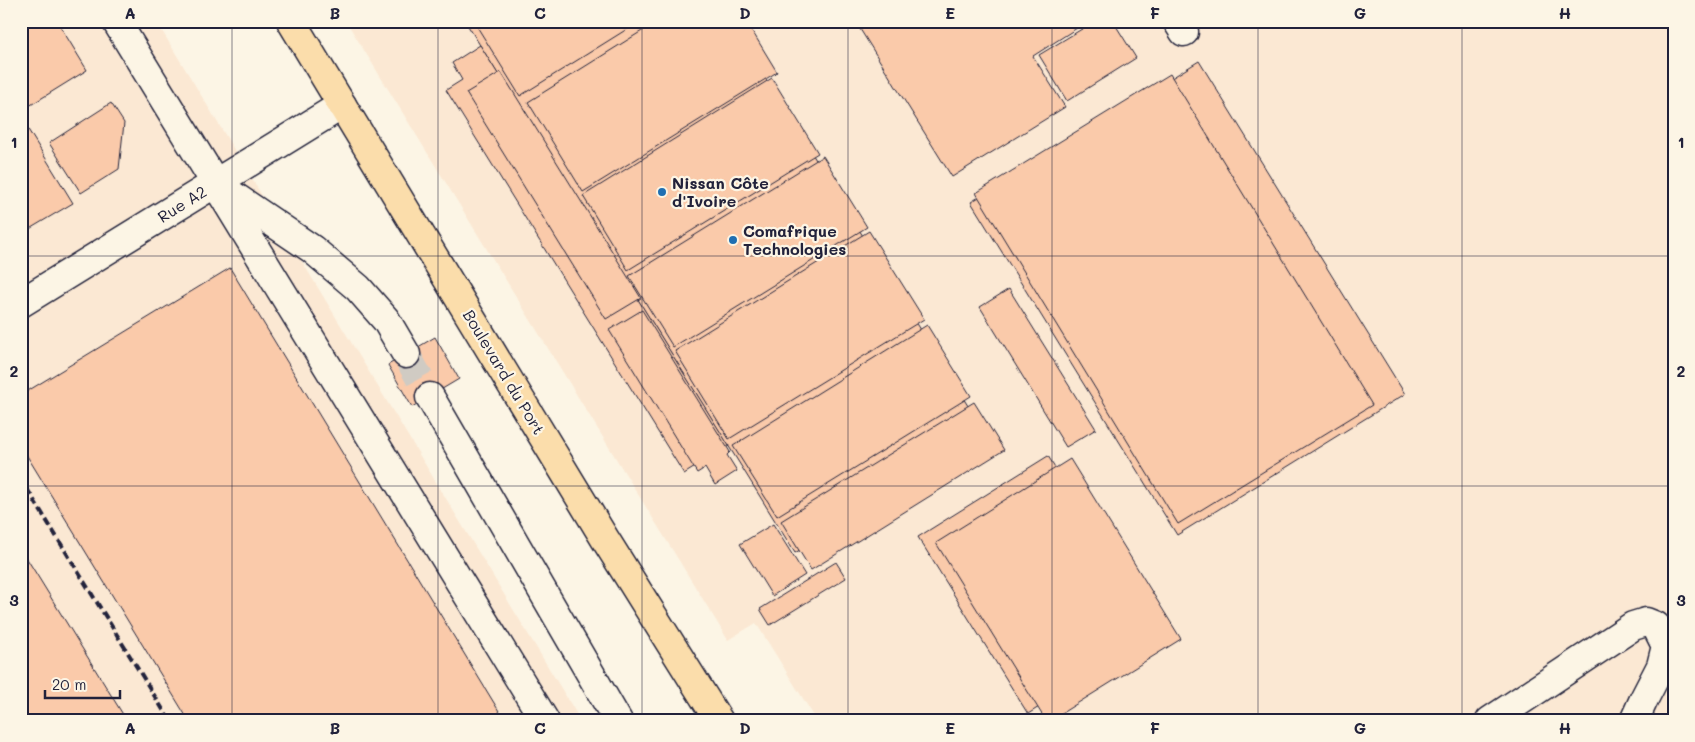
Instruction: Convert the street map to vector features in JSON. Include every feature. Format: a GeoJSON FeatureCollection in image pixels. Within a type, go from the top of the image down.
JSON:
{"type":"FeatureCollection","features":[{"type":"Feature","properties":{"kind":"main road","name":"Boulevard du Port"},"geometry":{"type":"LineString","coordinates":[[291,21],[605,539],[719,721]]}},
{"type":"Feature","properties":{"kind":"street"},"geometry":{"type":"LineString","coordinates":[[116,21],[545,721]]}},
{"type":"Feature","properties":{"kind":"street","name":"Rue A2"},"geometry":{"type":"LineString","coordinates":[[21,303],[342,104]]}},
{"type":"Feature","properties":{"kind":"street"},"geometry":{"type":"LineString","coordinates":[[215,183],[312,249],[358,288],[386,320],[406,354]]}},
{"type":"Feature","properties":{"kind":"street"},"geometry":{"type":"LineString","coordinates":[[430,397],[618,721]]}},
{"type":"Feature","properties":{"kind":"street"},"geometry":{"type":"LineString","coordinates":[[1490,721],[1633,626],[1646,622],[1656,626],[1666,646],[1661,666],[1634,721]]}},
{"type":"Feature","properties":{"kind":"shaded area"},"geometry":{"type":"Polygon","coordinates":[[[21,21],[156,21],[581,721],[21,721],[21,21]]]}},
{"type":"Feature","properties":{"kind":"shaded area"},"geometry":{"type":"Polygon","coordinates":[[[346,21],[1674,21],[1674,721],[817,721],[756,623],[728,640],[346,21]]]}},
{"type":"Feature","properties":{"kind":"building"},"geometry":{"type":"Polygon","coordinates":[[[57,21],[87,70],[21,111],[21,22],[57,21]]]}},
{"type":"Feature","properties":{"kind":"building","name":"Comafrique Technologies"},"geometry":{"type":"Polygon","coordinates":[[[465,21],[730,21],[986,435],[795,553],[465,21]]]}},
{"type":"Feature","properties":{"kind":"building"},"geometry":{"type":"Polygon","coordinates":[[[482,21],[640,21],[520,96],[476,25],[482,21]]]}},
{"type":"Feature","properties":{"kind":"building"},"geometry":{"type":"Polygon","coordinates":[[[658,21],[746,21],[777,72],[583,192],[528,102],[658,21]]]}},
{"type":"Feature","properties":{"kind":"building"},"geometry":{"type":"Polygon","coordinates":[[[855,21],[1088,21],[1033,56],[1065,107],[952,177],[855,21]]]}},
{"type":"Feature","properties":{"kind":"building"},"geometry":{"type":"Polygon","coordinates":[[[1095,21],[1113,21],[1136,58],[1067,101],[1039,55],[1095,21]]]}},
{"type":"Feature","properties":{"kind":"building"},"geometry":{"type":"Polygon","coordinates":[[[480,45],[729,446],[684,474],[446,90],[462,80],[452,63],[480,45]]]}},
{"type":"Feature","properties":{"kind":"building"},"geometry":{"type":"Polygon","coordinates":[[[1199,61],[1405,394],[1177,535],[971,202],[1199,61]]]}},
{"type":"Feature","properties":{"kind":"building"},"geometry":{"type":"Polygon","coordinates":[[[501,72],[641,298],[606,319],[466,93],[501,72]]]}},
{"type":"Feature","properties":{"kind":"building"},"geometry":{"type":"Polygon","coordinates":[[[1170,74],[1372,405],[1178,524],[976,193],[1170,74]]]}},
{"type":"Feature","properties":{"kind":"building"},"geometry":{"type":"Polygon","coordinates":[[[772,78],[818,153],[628,270],[583,196],[772,78]]]}},
{"type":"Feature","properties":{"kind":"building"},"geometry":{"type":"Polygon","coordinates":[[[111,103],[124,123],[119,169],[81,193],[49,143],[111,103]]]}},
{"type":"Feature","properties":{"kind":"building"},"geometry":{"type":"Polygon","coordinates":[[[21,118],[73,203],[21,234],[21,118]]]}},
{"type":"Feature","properties":{"kind":"building"},"geometry":{"type":"Polygon","coordinates":[[[823,156],[867,227],[673,347],[629,276],[823,156]]]}},
{"type":"Feature","properties":{"kind":"building"},"geometry":{"type":"Polygon","coordinates":[[[869,231],[924,319],[729,439],[675,351],[869,231]]]}},
{"type":"Feature","properties":{"kind":"building"},"geometry":{"type":"Polygon","coordinates":[[[230,268],[505,721],[189,721],[21,446],[21,395],[230,268]]]}},
{"type":"Feature","properties":{"kind":"building"},"geometry":{"type":"Polygon","coordinates":[[[1009,289],[1096,429],[1066,447],[980,307],[1009,289]]]}},
{"type":"Feature","properties":{"kind":"building"},"geometry":{"type":"Polygon","coordinates":[[[642,310],[730,452],[727,455],[737,471],[715,485],[705,468],[697,473],[609,330],[642,310]]]}},
{"type":"Feature","properties":{"kind":"building"},"geometry":{"type":"Polygon","coordinates":[[[927,325],[971,396],[777,516],[733,446],[927,325]]]}},
{"type":"Feature","properties":{"kind":"building"},"geometry":{"type":"Polygon","coordinates":[[[435,337],[459,379],[412,407],[388,365],[435,337]]]}},
{"type":"Feature","properties":{"kind":"building"},"geometry":{"type":"Polygon","coordinates":[[[974,402],[1004,450],[811,570],[781,521],[974,402]]]}},
{"type":"Feature","properties":{"kind":"building"},"geometry":{"type":"Polygon","coordinates":[[[1048,456],[1158,632],[1028,714],[918,537],[1048,456]]]}},
{"type":"Feature","properties":{"kind":"building"},"geometry":{"type":"Polygon","coordinates":[[[1070,459],[1181,639],[1049,721],[1046,721],[936,543],[1070,459]]]}},
{"type":"Feature","properties":{"kind":"building"},"geometry":{"type":"Polygon","coordinates":[[[773,524],[805,575],[772,596],[740,544],[773,524]]]}},
{"type":"Feature","properties":{"kind":"building"},"geometry":{"type":"Polygon","coordinates":[[[21,549],[127,721],[21,721],[21,549]]]}},
{"type":"Feature","properties":{"kind":"building"},"geometry":{"type":"Polygon","coordinates":[[[836,562],[846,578],[770,625],[760,609],[836,562]]]}},
{"type":"Feature","properties":{"kind":"tunnel"},"geometry":{"type":"LineString","coordinates":[[406,354],[430,397]]}},
{"type":"Feature","properties":{"kind":"railway"},"geometry":{"type":"LineString","coordinates":[[21,479],[170,721]]}},
{"type":"Feature","properties":{"kind":"place","name":"Nissan Côte d'Ivoire"},"geometry":{"type":"Point","coordinates":[662,192]}},
{"type":"Feature","properties":{"kind":"place","name":"Comafrique Technologies"},"geometry":{"type":"Point","coordinates":[733,240]}}]}
